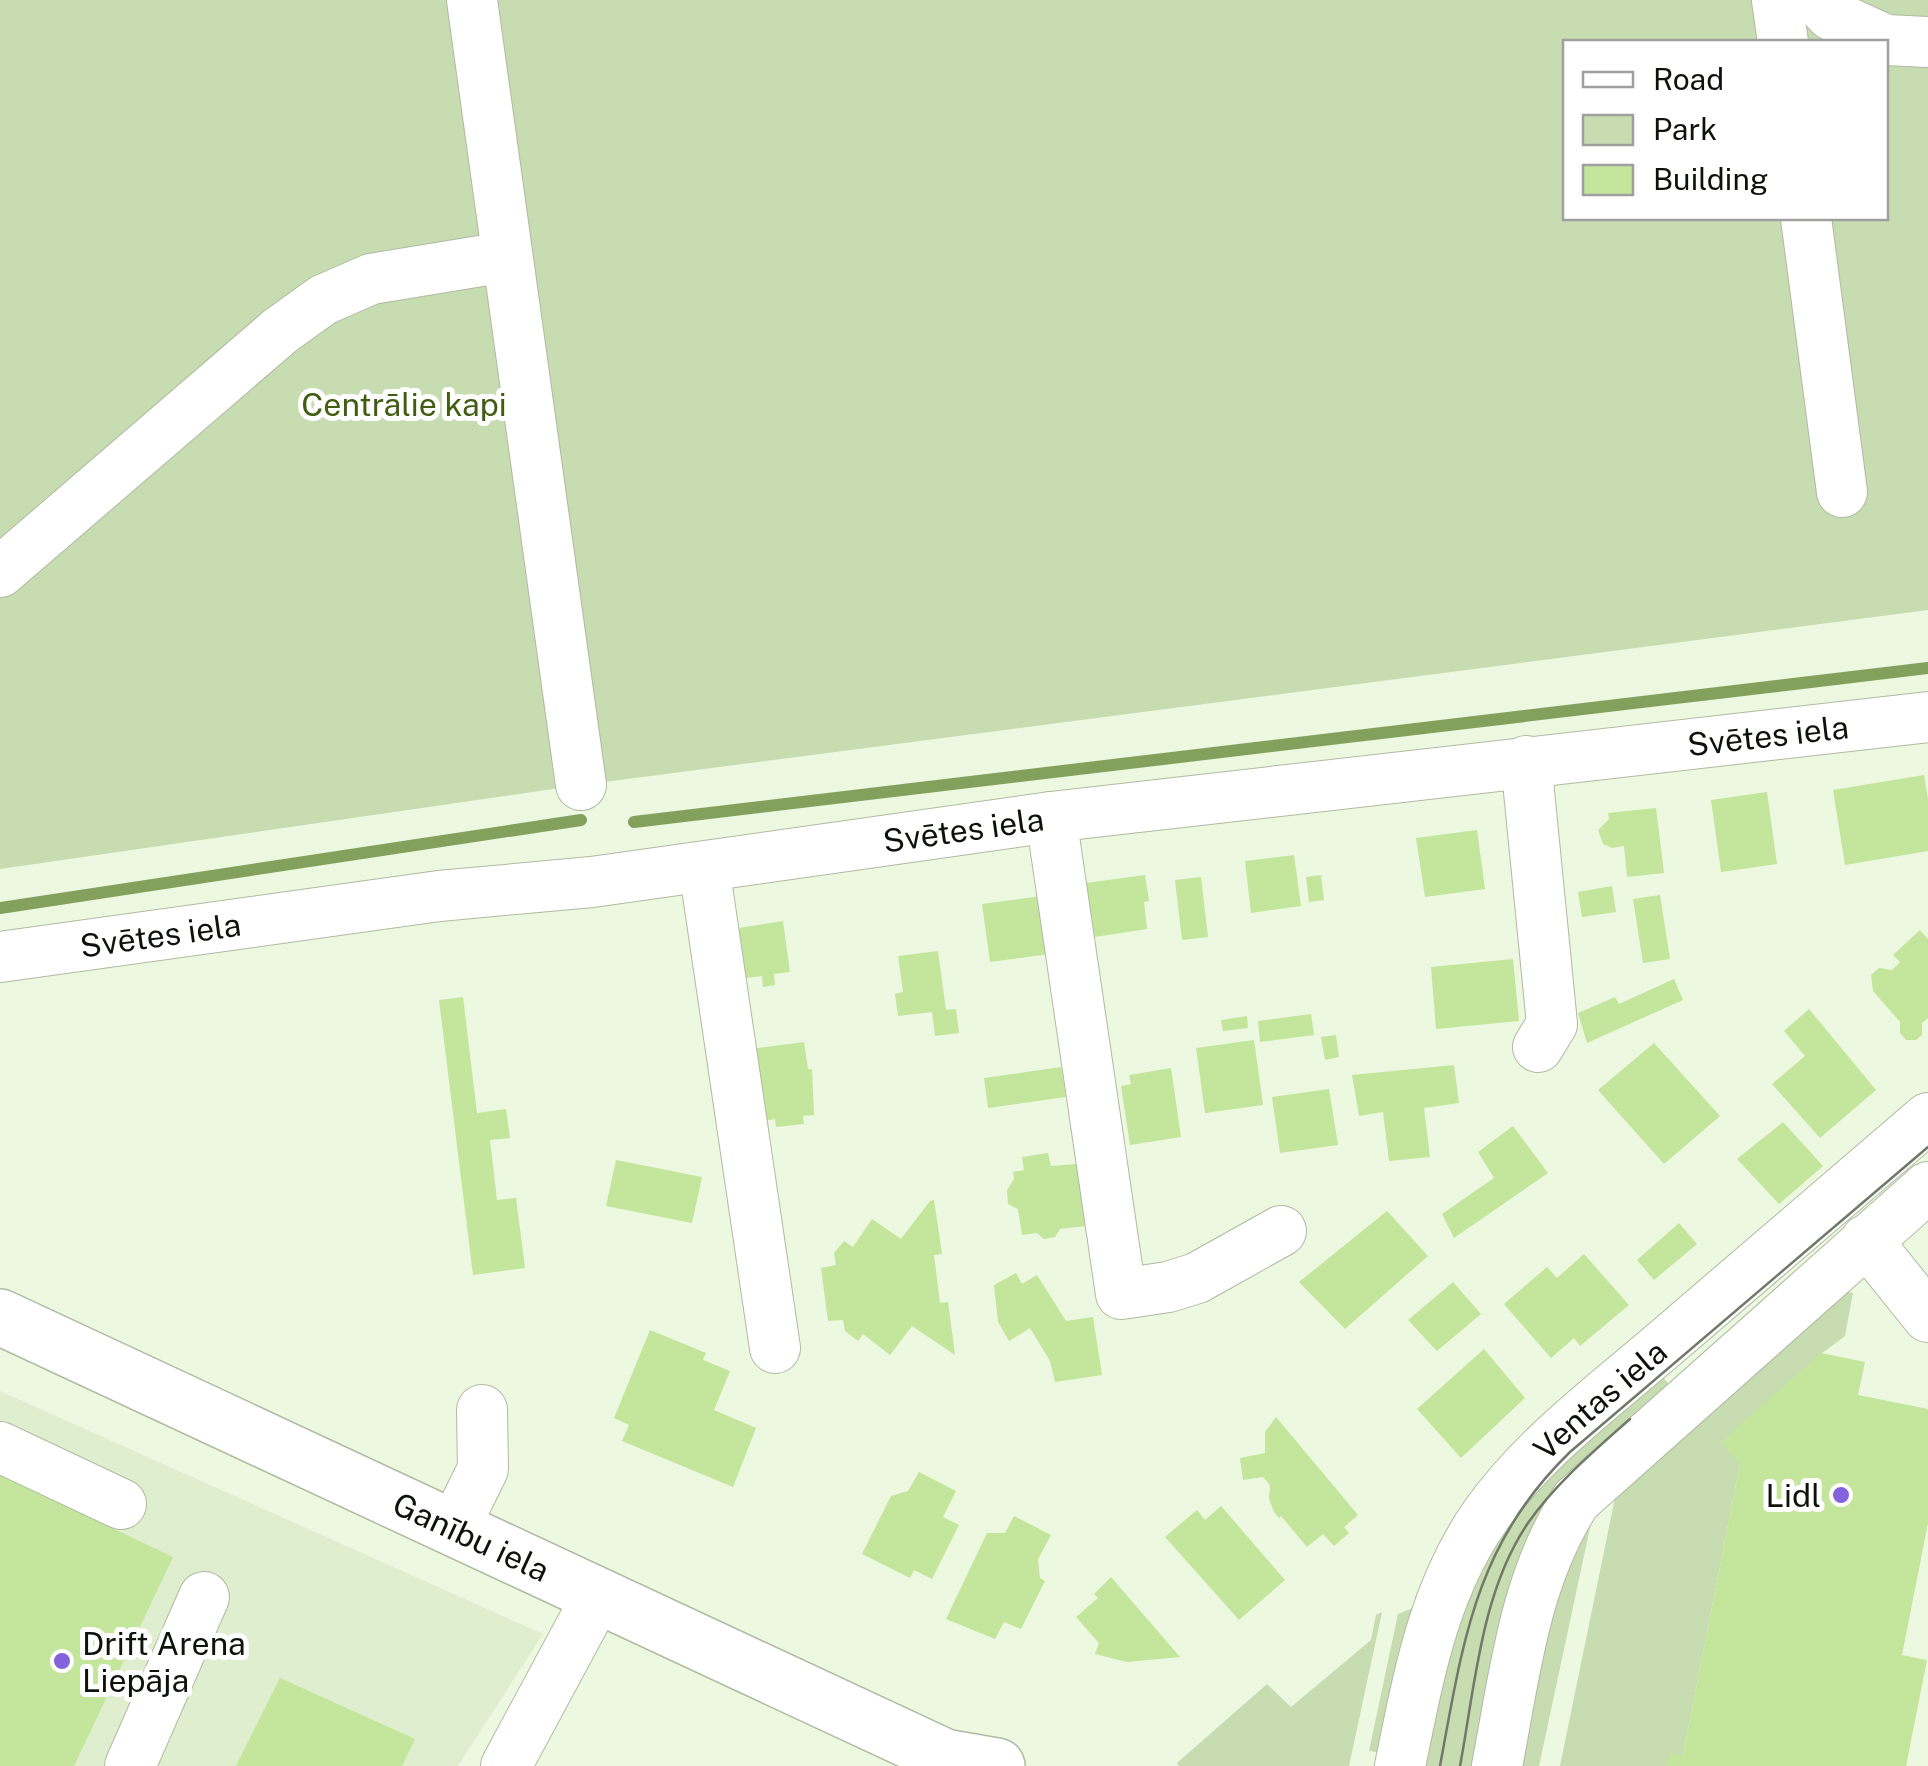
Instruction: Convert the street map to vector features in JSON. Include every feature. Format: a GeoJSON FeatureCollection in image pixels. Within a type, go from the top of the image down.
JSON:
{"type":"FeatureCollection","features":[{"type":"Feature","properties":{"kind":"highway","name":"Ganību iela"},"geometry":{"type":"LineString","coordinates":[[0,1317],[950,1761],[998,1766]]}},
{"type":"Feature","properties":{"kind":"street"},"geometry":{"type":"LineString","coordinates":[[472,0],[581,785]]}},
{"type":"Feature","properties":{"kind":"street"},"geometry":{"type":"LineString","coordinates":[[1777,0],[1783,40]]}},
{"type":"Feature","properties":{"kind":"street"},"geometry":{"type":"LineString","coordinates":[[1817,0],[1831,15],[1886,40]]}},
{"type":"Feature","properties":{"kind":"street"},"geometry":{"type":"LineString","coordinates":[[1888,40],[1928,42]]}},
{"type":"Feature","properties":{"kind":"street"},"geometry":{"type":"LineString","coordinates":[[1806,220],[1842,492]]}},
{"type":"Feature","properties":{"kind":"street"},"geometry":{"type":"LineString","coordinates":[[0,572],[280,331],[323,300],[371,279],[505,257]]}},
{"type":"Feature","properties":{"kind":"street","name":"Svētes iela"},"geometry":{"type":"LineString","coordinates":[[0,956],[439,896],[592,882],[1051,817],[1928,717]]}},
{"type":"Feature","properties":{"kind":"street"},"geometry":{"type":"LineString","coordinates":[[1526,761],[1552,1024],[1538,1047]]}},
{"type":"Feature","properties":{"kind":"street"},"geometry":{"type":"LineString","coordinates":[[1051,817],[1121,1294],[1168,1288],[1196,1278],[1281,1231]]}},
{"type":"Feature","properties":{"kind":"street"},"geometry":{"type":"LineString","coordinates":[[704,867],[775,1348]]}},
{"type":"Feature","properties":{"kind":"street","name":"Ventas iela"},"geometry":{"type":"LineString","coordinates":[[1400,1766],[1426,1641],[1453,1574],[1496,1502],[1530,1461],[1590,1407],[1928,1118]]}},
{"type":"Feature","properties":{"kind":"street","name":"Ventas iela"},"geometry":{"type":"LineString","coordinates":[[1496,1766],[1530,1598],[1545,1555],[1576,1500],[1928,1187]]}},
{"type":"Feature","properties":{"kind":"street"},"geometry":{"type":"LineString","coordinates":[[1866,1240],[1928,1317]]}},
{"type":"Feature","properties":{"kind":"street"},"geometry":{"type":"LineString","coordinates":[[454,1528],[482,1469],[482,1410]]}},
{"type":"Feature","properties":{"kind":"street"},"geometry":{"type":"LineString","coordinates":[[0,1447],[121,1504]]}},
{"type":"Feature","properties":{"kind":"street"},"geometry":{"type":"LineString","coordinates":[[506,1766],[597,1596]]}},
{"type":"Feature","properties":{"kind":"street"},"geometry":{"type":"LineString","coordinates":[[130,1766],[204,1597]]}},
{"type":"Feature","properties":{"kind":"shaded area"},"geometry":{"type":"Polygon","coordinates":[[[0,1391],[543,1634],[458,1766],[0,1766],[0,1391]]]}},
{"type":"Feature","properties":{"kind":"green space","name":"Centrālie kapi"},"geometry":{"type":"Polygon","coordinates":[[[0,0],[1928,0],[1928,610],[581,785],[0,869],[0,0]]]}},
{"type":"Feature","properties":{"kind":"green space"},"geometry":{"type":"Polygon","coordinates":[[[1844,1291],[1853,1293],[1845,1336],[1821,1354],[1740,1464],[1683,1755],[1667,1766],[1560,1766],[1616,1493],[1844,1291]]]}},
{"type":"Feature","properties":{"kind":"green space"},"geometry":{"type":"Polygon","coordinates":[[[1655,1368],[1673,1389],[1614,1440],[1479,1766],[1423,1766],[1448,1641],[1501,1517],[1655,1368]]]}},
{"type":"Feature","properties":{"kind":"green space"},"geometry":{"type":"Polygon","coordinates":[[[1597,1495],[1539,1766],[1512,1766],[1547,1599],[1597,1495]]]}},
{"type":"Feature","properties":{"kind":"green space"},"geometry":{"type":"Polygon","coordinates":[[[1413,1608],[1383,1753],[1369,1751],[1398,1614],[1413,1608]]]}},
{"type":"Feature","properties":{"kind":"green space"},"geometry":{"type":"Polygon","coordinates":[[[1382,1612],[1349,1766],[1179,1766],[1177,1763],[1267,1684],[1291,1707],[1371,1640],[1376,1615],[1382,1612]]]}},
{"type":"Feature","properties":{"kind":"building"},"geometry":{"type":"Polygon","coordinates":[[[1924,775],[1928,851],[1845,865],[1833,790],[1924,775]]]}},
{"type":"Feature","properties":{"kind":"building"},"geometry":{"type":"Polygon","coordinates":[[[1767,792],[1777,864],[1721,872],[1711,800],[1767,792]]]}},
{"type":"Feature","properties":{"kind":"building"},"geometry":{"type":"Polygon","coordinates":[[[1656,808],[1664,873],[1627,877],[1624,846],[1612,848],[1603,844],[1598,830],[1609,819],[1608,813],[1656,808]]]}},
{"type":"Feature","properties":{"kind":"building"},"geometry":{"type":"Polygon","coordinates":[[[1477,830],[1485,889],[1425,897],[1416,838],[1477,830]]]}},
{"type":"Feature","properties":{"kind":"building"},"geometry":{"type":"Polygon","coordinates":[[[1294,855],[1301,906],[1251,913],[1245,861],[1294,855]]]}},
{"type":"Feature","properties":{"kind":"building"},"geometry":{"type":"Polygon","coordinates":[[[1145,875],[1149,901],[1144,902],[1147,929],[1088,938],[1085,908],[1090,907],[1086,883],[1145,875]]]}},
{"type":"Feature","properties":{"kind":"building"},"geometry":{"type":"Polygon","coordinates":[[[1321,875],[1324,900],[1309,902],[1306,877],[1321,875]]]}},
{"type":"Feature","properties":{"kind":"building"},"geometry":{"type":"Polygon","coordinates":[[[1201,877],[1208,937],[1182,940],[1175,880],[1201,877]]]}},
{"type":"Feature","properties":{"kind":"building"},"geometry":{"type":"Polygon","coordinates":[[[1612,886],[1616,912],[1582,917],[1578,892],[1612,886]]]}},
{"type":"Feature","properties":{"kind":"building"},"geometry":{"type":"Polygon","coordinates":[[[1660,895],[1670,959],[1643,963],[1633,899],[1660,895]]]}},
{"type":"Feature","properties":{"kind":"building"},"geometry":{"type":"Polygon","coordinates":[[[1042,896],[1050,954],[990,962],[982,904],[1042,896]]]}},
{"type":"Feature","properties":{"kind":"building"},"geometry":{"type":"Polygon","coordinates":[[[783,921],[790,972],[774,974],[775,985],[763,987],[762,976],[746,978],[739,928],[783,921]]]}},
{"type":"Feature","properties":{"kind":"building"},"geometry":{"type":"Polygon","coordinates":[[[1920,930],[1928,939],[1928,1018],[1922,1023],[1922,1035],[1906,1040],[1900,1033],[1900,1022],[1873,991],[1871,975],[1879,968],[1892,970],[1900,962],[1893,955],[1920,930]]]}},
{"type":"Feature","properties":{"kind":"building"},"geometry":{"type":"Polygon","coordinates":[[[938,951],[946,1010],[956,1009],[959,1033],[935,1036],[932,1012],[898,1016],[895,994],[903,992],[898,956],[938,951]]]}},
{"type":"Feature","properties":{"kind":"building"},"geometry":{"type":"Polygon","coordinates":[[[1513,959],[1519,1021],[1436,1029],[1431,967],[1513,959]]]}},
{"type":"Feature","properties":{"kind":"building"},"geometry":{"type":"Polygon","coordinates":[[[1674,979],[1683,1000],[1587,1043],[1578,1013],[1615,997],[1619,1004],[1674,979]]]}},
{"type":"Feature","properties":{"kind":"building"},"geometry":{"type":"Polygon","coordinates":[[[463,997],[477,1113],[506,1109],[510,1138],[490,1140],[497,1200],[516,1198],[525,1268],[473,1275],[439,1000],[463,997]]]}},
{"type":"Feature","properties":{"kind":"building"},"geometry":{"type":"Polygon","coordinates":[[[1809,1009],[1876,1090],[1820,1138],[1772,1084],[1805,1056],[1784,1031],[1809,1009]]]}},
{"type":"Feature","properties":{"kind":"building"},"geometry":{"type":"Polygon","coordinates":[[[1311,1014],[1314,1035],[1260,1042],[1258,1021],[1311,1014]]]}},
{"type":"Feature","properties":{"kind":"building"},"geometry":{"type":"Polygon","coordinates":[[[1247,1016],[1248,1028],[1223,1031],[1221,1020],[1247,1016]]]}},
{"type":"Feature","properties":{"kind":"building"},"geometry":{"type":"Polygon","coordinates":[[[1336,1035],[1339,1057],[1325,1060],[1321,1037],[1336,1035]]]}},
{"type":"Feature","properties":{"kind":"building"},"geometry":{"type":"Polygon","coordinates":[[[1254,1040],[1263,1105],[1205,1113],[1196,1048],[1254,1040]]]}},
{"type":"Feature","properties":{"kind":"building"},"geometry":{"type":"Polygon","coordinates":[[[804,1042],[808,1069],[812,1069],[814,1115],[803,1116],[804,1124],[776,1127],[775,1119],[764,1121],[751,1049],[804,1042]]]}},
{"type":"Feature","properties":{"kind":"building"},"geometry":{"type":"Polygon","coordinates":[[[1654,1043],[1720,1116],[1664,1164],[1598,1090],[1654,1043]]]}},
{"type":"Feature","properties":{"kind":"building"},"geometry":{"type":"Polygon","coordinates":[[[1454,1065],[1459,1103],[1424,1108],[1430,1157],[1389,1161],[1383,1112],[1359,1116],[1352,1075],[1454,1065]]]}},
{"type":"Feature","properties":{"kind":"building"},"geometry":{"type":"Polygon","coordinates":[[[1061,1067],[1066,1097],[988,1108],[984,1078],[1061,1067]]]}},
{"type":"Feature","properties":{"kind":"building"},"geometry":{"type":"Polygon","coordinates":[[[1171,1068],[1181,1137],[1130,1145],[1121,1086],[1131,1084],[1129,1075],[1171,1068]]]}},
{"type":"Feature","properties":{"kind":"building"},"geometry":{"type":"Polygon","coordinates":[[[1329,1089],[1338,1145],[1280,1153],[1272,1097],[1329,1089]]]}},
{"type":"Feature","properties":{"kind":"building"},"geometry":{"type":"Polygon","coordinates":[[[1783,1122],[1823,1166],[1779,1204],[1737,1159],[1783,1122]]]}},
{"type":"Feature","properties":{"kind":"building"},"geometry":{"type":"Polygon","coordinates":[[[1513,1126],[1548,1173],[1454,1238],[1442,1214],[1494,1178],[1478,1152],[1513,1126]]]}},
{"type":"Feature","properties":{"kind":"building"},"geometry":{"type":"Polygon","coordinates":[[[1048,1153],[1051,1166],[1077,1164],[1085,1226],[1060,1229],[1055,1237],[1044,1239],[1037,1233],[1022,1235],[1018,1209],[1008,1204],[1007,1190],[1014,1179],[1013,1172],[1024,1170],[1022,1157],[1048,1153]]]}},
{"type":"Feature","properties":{"kind":"building"},"geometry":{"type":"Polygon","coordinates":[[[616,1160],[702,1177],[692,1223],[606,1206],[616,1160]]]}},
{"type":"Feature","properties":{"kind":"building"},"geometry":{"type":"Polygon","coordinates":[[[934,1200],[942,1254],[934,1255],[940,1303],[948,1302],[955,1355],[912,1326],[890,1355],[863,1334],[858,1341],[845,1331],[843,1320],[828,1321],[821,1268],[836,1265],[834,1253],[844,1241],[853,1247],[872,1219],[901,1239],[934,1200]]]}},
{"type":"Feature","properties":{"kind":"building"},"geometry":{"type":"Polygon","coordinates":[[[1387,1211],[1428,1256],[1345,1329],[1299,1282],[1387,1211]]]}},
{"type":"Feature","properties":{"kind":"building"},"geometry":{"type":"Polygon","coordinates":[[[1679,1223],[1697,1244],[1654,1280],[1637,1260],[1679,1223]]]}},
{"type":"Feature","properties":{"kind":"building"},"geometry":{"type":"Polygon","coordinates":[[[1584,1254],[1629,1305],[1580,1346],[1574,1338],[1551,1358],[1504,1304],[1547,1267],[1557,1278],[1584,1254]]]}},
{"type":"Feature","properties":{"kind":"building"},"geometry":{"type":"Polygon","coordinates":[[[1016,1273],[1022,1284],[1037,1275],[1066,1321],[1093,1317],[1102,1375],[1055,1382],[1050,1361],[1030,1328],[1009,1341],[998,1322],[994,1285],[1016,1273]]]}},
{"type":"Feature","properties":{"kind":"building"},"geometry":{"type":"Polygon","coordinates":[[[1453,1282],[1481,1314],[1437,1351],[1408,1320],[1453,1282]]]}},
{"type":"Feature","properties":{"kind":"building"},"geometry":{"type":"Polygon","coordinates":[[[650,1330],[706,1353],[703,1360],[730,1371],[714,1410],[756,1428],[733,1487],[622,1441],[629,1425],[614,1418],[650,1330]]]}},
{"type":"Feature","properties":{"kind":"building"},"geometry":{"type":"Polygon","coordinates":[[[1484,1349],[1525,1398],[1461,1458],[1417,1409],[1484,1349]]]}},
{"type":"Feature","properties":{"kind":"building"},"geometry":{"type":"Polygon","coordinates":[[[1821,1353],[1865,1362],[1858,1395],[1928,1409],[1928,1523],[1902,1655],[1927,1660],[1906,1766],[1667,1766],[1670,1753],[1683,1755],[1740,1464],[1721,1442],[1821,1353]]]}},
{"type":"Feature","properties":{"kind":"building"},"geometry":{"type":"Polygon","coordinates":[[[1276,1417],[1358,1515],[1344,1527],[1349,1533],[1334,1546],[1323,1534],[1307,1547],[1274,1512],[1269,1499],[1270,1485],[1263,1477],[1243,1480],[1240,1458],[1265,1453],[1265,1432],[1276,1417]]]}},
{"type":"Feature","properties":{"kind":"building"},"geometry":{"type":"Polygon","coordinates":[[[919,1472],[956,1491],[943,1517],[959,1525],[932,1579],[914,1570],[910,1578],[862,1554],[891,1496],[908,1491],[919,1472]]]}},
{"type":"Feature","properties":{"kind":"building","name":"Drift Arena Liepāja"},"geometry":{"type":"Polygon","coordinates":[[[0,1475],[173,1557],[74,1766],[0,1766],[0,1475]]]}},
{"type":"Feature","properties":{"kind":"building"},"geometry":{"type":"Polygon","coordinates":[[[1221,1506],[1285,1580],[1239,1620],[1165,1537],[1197,1510],[1205,1520],[1221,1506]]]}},
{"type":"Feature","properties":{"kind":"building"},"geometry":{"type":"Polygon","coordinates":[[[1014,1516],[1051,1535],[1038,1559],[1040,1578],[1045,1581],[1021,1629],[1004,1622],[995,1639],[946,1619],[987,1533],[1005,1533],[1014,1516]]]}},
{"type":"Feature","properties":{"kind":"building"},"geometry":{"type":"Polygon","coordinates":[[[1111,1577],[1180,1657],[1127,1662],[1095,1654],[1099,1643],[1076,1617],[1098,1598],[1094,1594],[1111,1577]]]}},
{"type":"Feature","properties":{"kind":"building"},"geometry":{"type":"Polygon","coordinates":[[[280,1678],[415,1739],[402,1766],[236,1766],[280,1678]]]}},
{"type":"Feature","properties":{"kind":"waterway"},"geometry":{"type":"LineString","coordinates":[[634,822],[1928,668]]}},
{"type":"Feature","properties":{"kind":"waterway"},"geometry":{"type":"LineString","coordinates":[[0,908],[581,820]]}},
{"type":"Feature","properties":{"kind":"tram line"},"geometry":{"type":"LineString","coordinates":[[1440,1766],[1466,1636],[1478,1597],[1513,1522],[1538,1487],[1570,1452],[1928,1147]]}},
{"type":"Feature","properties":{"kind":"tram line"},"geometry":{"type":"LineString","coordinates":[[1460,1766],[1482,1640],[1512,1550],[1551,1494],[1630,1419]]}},
{"type":"Feature","properties":{"kind":"place","name":"Lidl"},"geometry":{"type":"Point","coordinates":[1841,1495]}},
{"type":"Feature","properties":{"kind":"place","name":"Drift Arena Liepāja"},"geometry":{"type":"Point","coordinates":[62,1661]}}]}
